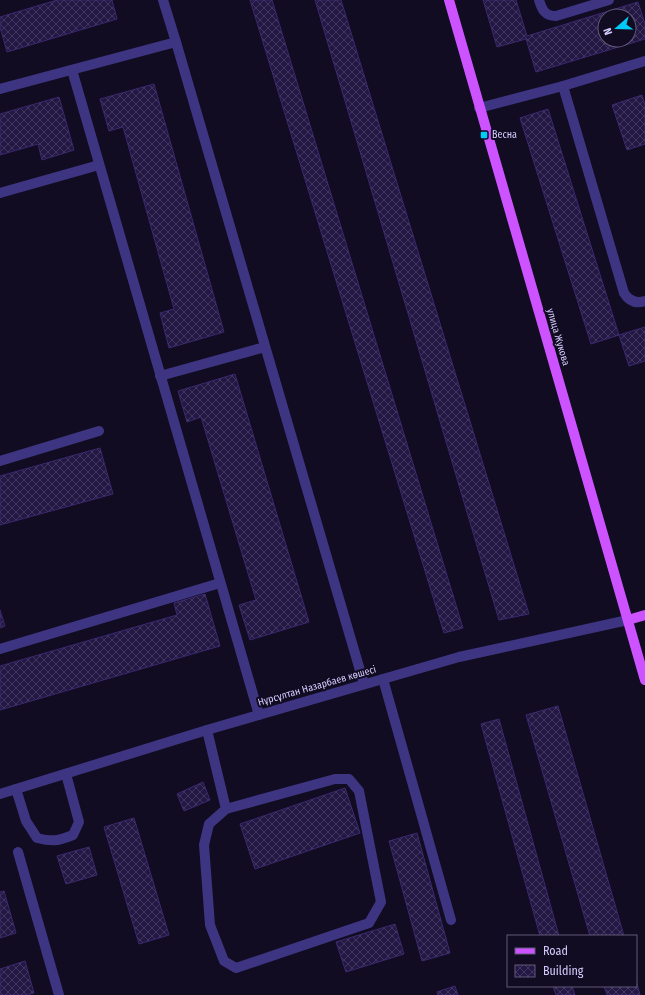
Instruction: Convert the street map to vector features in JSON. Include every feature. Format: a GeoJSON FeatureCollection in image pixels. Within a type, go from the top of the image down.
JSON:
{"type":"FeatureCollection","features":[{"type":"Feature","properties":{"kind":"main road","name":"улица Жукова"},"geometry":{"type":"LineString","coordinates":[[449,0],[645,680]]}},
{"type":"Feature","properties":{"kind":"main road","name":"Нұрсұлтан Назарбаев көшесі"},"geometry":{"type":"LineString","coordinates":[[628,620],[645,615]]}},
{"type":"Feature","properties":{"kind":"street"},"geometry":{"type":"LineString","coordinates":[[163,0],[364,684]]}},
{"type":"Feature","properties":{"kind":"street"},"geometry":{"type":"LineString","coordinates":[[539,0],[543,11],[546,14],[556,16],[609,0]]}},
{"type":"Feature","properties":{"kind":"street"},"geometry":{"type":"LineString","coordinates":[[0,89],[176,42]]}},
{"type":"Feature","properties":{"kind":"street"},"geometry":{"type":"LineString","coordinates":[[479,108],[563,86],[645,61]]}},
{"type":"Feature","properties":{"kind":"street"},"geometry":{"type":"LineString","coordinates":[[72,70],[259,715]]}},
{"type":"Feature","properties":{"kind":"street"},"geometry":{"type":"LineString","coordinates":[[563,86],[624,293],[631,301],[645,301]]}},
{"type":"Feature","properties":{"kind":"street"},"geometry":{"type":"LineString","coordinates":[[0,193],[99,165]]}},
{"type":"Feature","properties":{"kind":"street"},"geometry":{"type":"LineString","coordinates":[[160,376],[265,346]]}},
{"type":"Feature","properties":{"kind":"street"},"geometry":{"type":"LineString","coordinates":[[0,461],[100,431]]}},
{"type":"Feature","properties":{"kind":"street"},"geometry":{"type":"LineString","coordinates":[[0,649],[220,583]]}},
{"type":"Feature","properties":{"kind":"street","name":"Нұрсұлтан Назарбаев көшесі"},"geometry":{"type":"LineString","coordinates":[[0,794],[207,730],[459,657],[628,620]]}},
{"type":"Feature","properties":{"kind":"street"},"geometry":{"type":"LineString","coordinates":[[383,679],[451,920]]}},
{"type":"Feature","properties":{"kind":"street"},"geometry":{"type":"LineString","coordinates":[[207,730],[226,809]]}},
{"type":"Feature","properties":{"kind":"street"},"geometry":{"type":"LineString","coordinates":[[16,789],[26,821],[37,838],[60,841],[73,835],[79,822],[66,774]]}},
{"type":"Feature","properties":{"kind":"street"},"geometry":{"type":"LineString","coordinates":[[335,779],[349,779],[359,791],[381,902],[369,923],[236,968],[224,961],[210,925],[204,845],[209,824],[226,809],[335,779]]}},
{"type":"Feature","properties":{"kind":"street"},"geometry":{"type":"LineString","coordinates":[[18,852],[59,995]]}},
{"type":"Feature","properties":{"kind":"building"},"geometry":{"type":"Polygon","coordinates":[[[57,0],[112,0],[117,19],[7,52],[0,27],[0,17],[57,0]]]}},
{"type":"Feature","properties":{"kind":"building"},"geometry":{"type":"Polygon","coordinates":[[[250,0],[272,0],[463,628],[444,633],[250,0]]]}},
{"type":"Feature","properties":{"kind":"building"},"geometry":{"type":"Polygon","coordinates":[[[315,0],[341,0],[529,614],[499,620],[315,0]]]}},
{"type":"Feature","properties":{"kind":"building"},"geometry":{"type":"Polygon","coordinates":[[[483,0],[516,0],[527,36],[597,15],[597,48],[615,48],[536,72],[526,39],[497,47],[483,0]]]}},
{"type":"Feature","properties":{"kind":"building"},"geometry":{"type":"Polygon","coordinates":[[[638,2],[645,24],[645,39],[637,41],[637,8],[618,8],[638,2]]]}},
{"type":"Feature","properties":{"kind":"building"},"geometry":{"type":"Polygon","coordinates":[[[154,84],[224,332],[169,348],[160,313],[174,309],[123,127],[109,131],[100,99],[154,84]]]}},
{"type":"Feature","properties":{"kind":"building"},"geometry":{"type":"Polygon","coordinates":[[[642,95],[645,105],[645,144],[627,150],[612,105],[642,95]]]}},
{"type":"Feature","properties":{"kind":"building"},"geometry":{"type":"Polygon","coordinates":[[[59,97],[74,150],[42,160],[38,144],[0,155],[0,114],[59,97]]]}},
{"type":"Feature","properties":{"kind":"building"},"geometry":{"type":"Polygon","coordinates":[[[548,109],[619,335],[591,344],[520,118],[548,109]]]}},
{"type":"Feature","properties":{"kind":"building"},"geometry":{"type":"Polygon","coordinates":[[[645,327],[645,361],[629,366],[619,335],[645,327]]]}},
{"type":"Feature","properties":{"kind":"building"},"geometry":{"type":"Polygon","coordinates":[[[235,374],[309,622],[250,640],[239,605],[256,600],[201,417],[187,422],[178,391],[235,374]]]}},
{"type":"Feature","properties":{"kind":"building"},"geometry":{"type":"Polygon","coordinates":[[[100,448],[113,494],[0,525],[0,476],[100,448]]]}},
{"type":"Feature","properties":{"kind":"building"},"geometry":{"type":"Polygon","coordinates":[[[205,594],[220,646],[0,710],[0,666],[177,615],[174,603],[205,594]]]}},
{"type":"Feature","properties":{"kind":"building"},"geometry":{"type":"Polygon","coordinates":[[[0,610],[5,626],[0,628],[0,610]]]}},
{"type":"Feature","properties":{"kind":"building"},"geometry":{"type":"Polygon","coordinates":[[[558,706],[624,935],[590,935],[526,715],[558,706]]]}},
{"type":"Feature","properties":{"kind":"building"},"geometry":{"type":"Polygon","coordinates":[[[499,719],[559,935],[540,935],[481,724],[499,719]]]}},
{"type":"Feature","properties":{"kind":"building"},"geometry":{"type":"Polygon","coordinates":[[[203,782],[210,800],[184,811],[177,794],[203,782]]]}},
{"type":"Feature","properties":{"kind":"building"},"geometry":{"type":"Polygon","coordinates":[[[345,788],[360,833],[255,869],[240,824],[345,788]]]}},
{"type":"Feature","properties":{"kind":"building"},"geometry":{"type":"Polygon","coordinates":[[[134,818],[169,935],[139,944],[104,827],[134,818]]]}},
{"type":"Feature","properties":{"kind":"building"},"geometry":{"type":"Polygon","coordinates":[[[417,833],[450,953],[422,961],[389,841],[417,833]]]}},
{"type":"Feature","properties":{"kind":"building"},"geometry":{"type":"Polygon","coordinates":[[[89,847],[97,875],[66,884],[57,856],[89,847]]]}},
{"type":"Feature","properties":{"kind":"building"},"geometry":{"type":"Polygon","coordinates":[[[4,891],[16,933],[0,938],[0,892],[4,891]]]}},
{"type":"Feature","properties":{"kind":"building"},"geometry":{"type":"Polygon","coordinates":[[[395,924],[404,954],[346,972],[336,942],[395,924]]]}},
{"type":"Feature","properties":{"kind":"building"},"geometry":{"type":"Polygon","coordinates":[[[25,961],[34,993],[26,995],[0,995],[0,969],[25,961]]]}},
{"type":"Feature","properties":{"kind":"building"},"geometry":{"type":"Polygon","coordinates":[[[637,984],[640,995],[607,995],[604,987],[637,987],[637,984]]]}},
{"type":"Feature","properties":{"kind":"building"},"geometry":{"type":"Polygon","coordinates":[[[455,986],[458,995],[438,995],[437,992],[455,986]]]}},
{"type":"Feature","properties":{"kind":"building"},"geometry":{"type":"Polygon","coordinates":[[[553,987],[572,987],[575,995],[556,995],[553,987]]]}},
{"type":"Feature","properties":{"kind":"place","name":"Весна"},"geometry":{"type":"Point","coordinates":[484,135]}}]}
